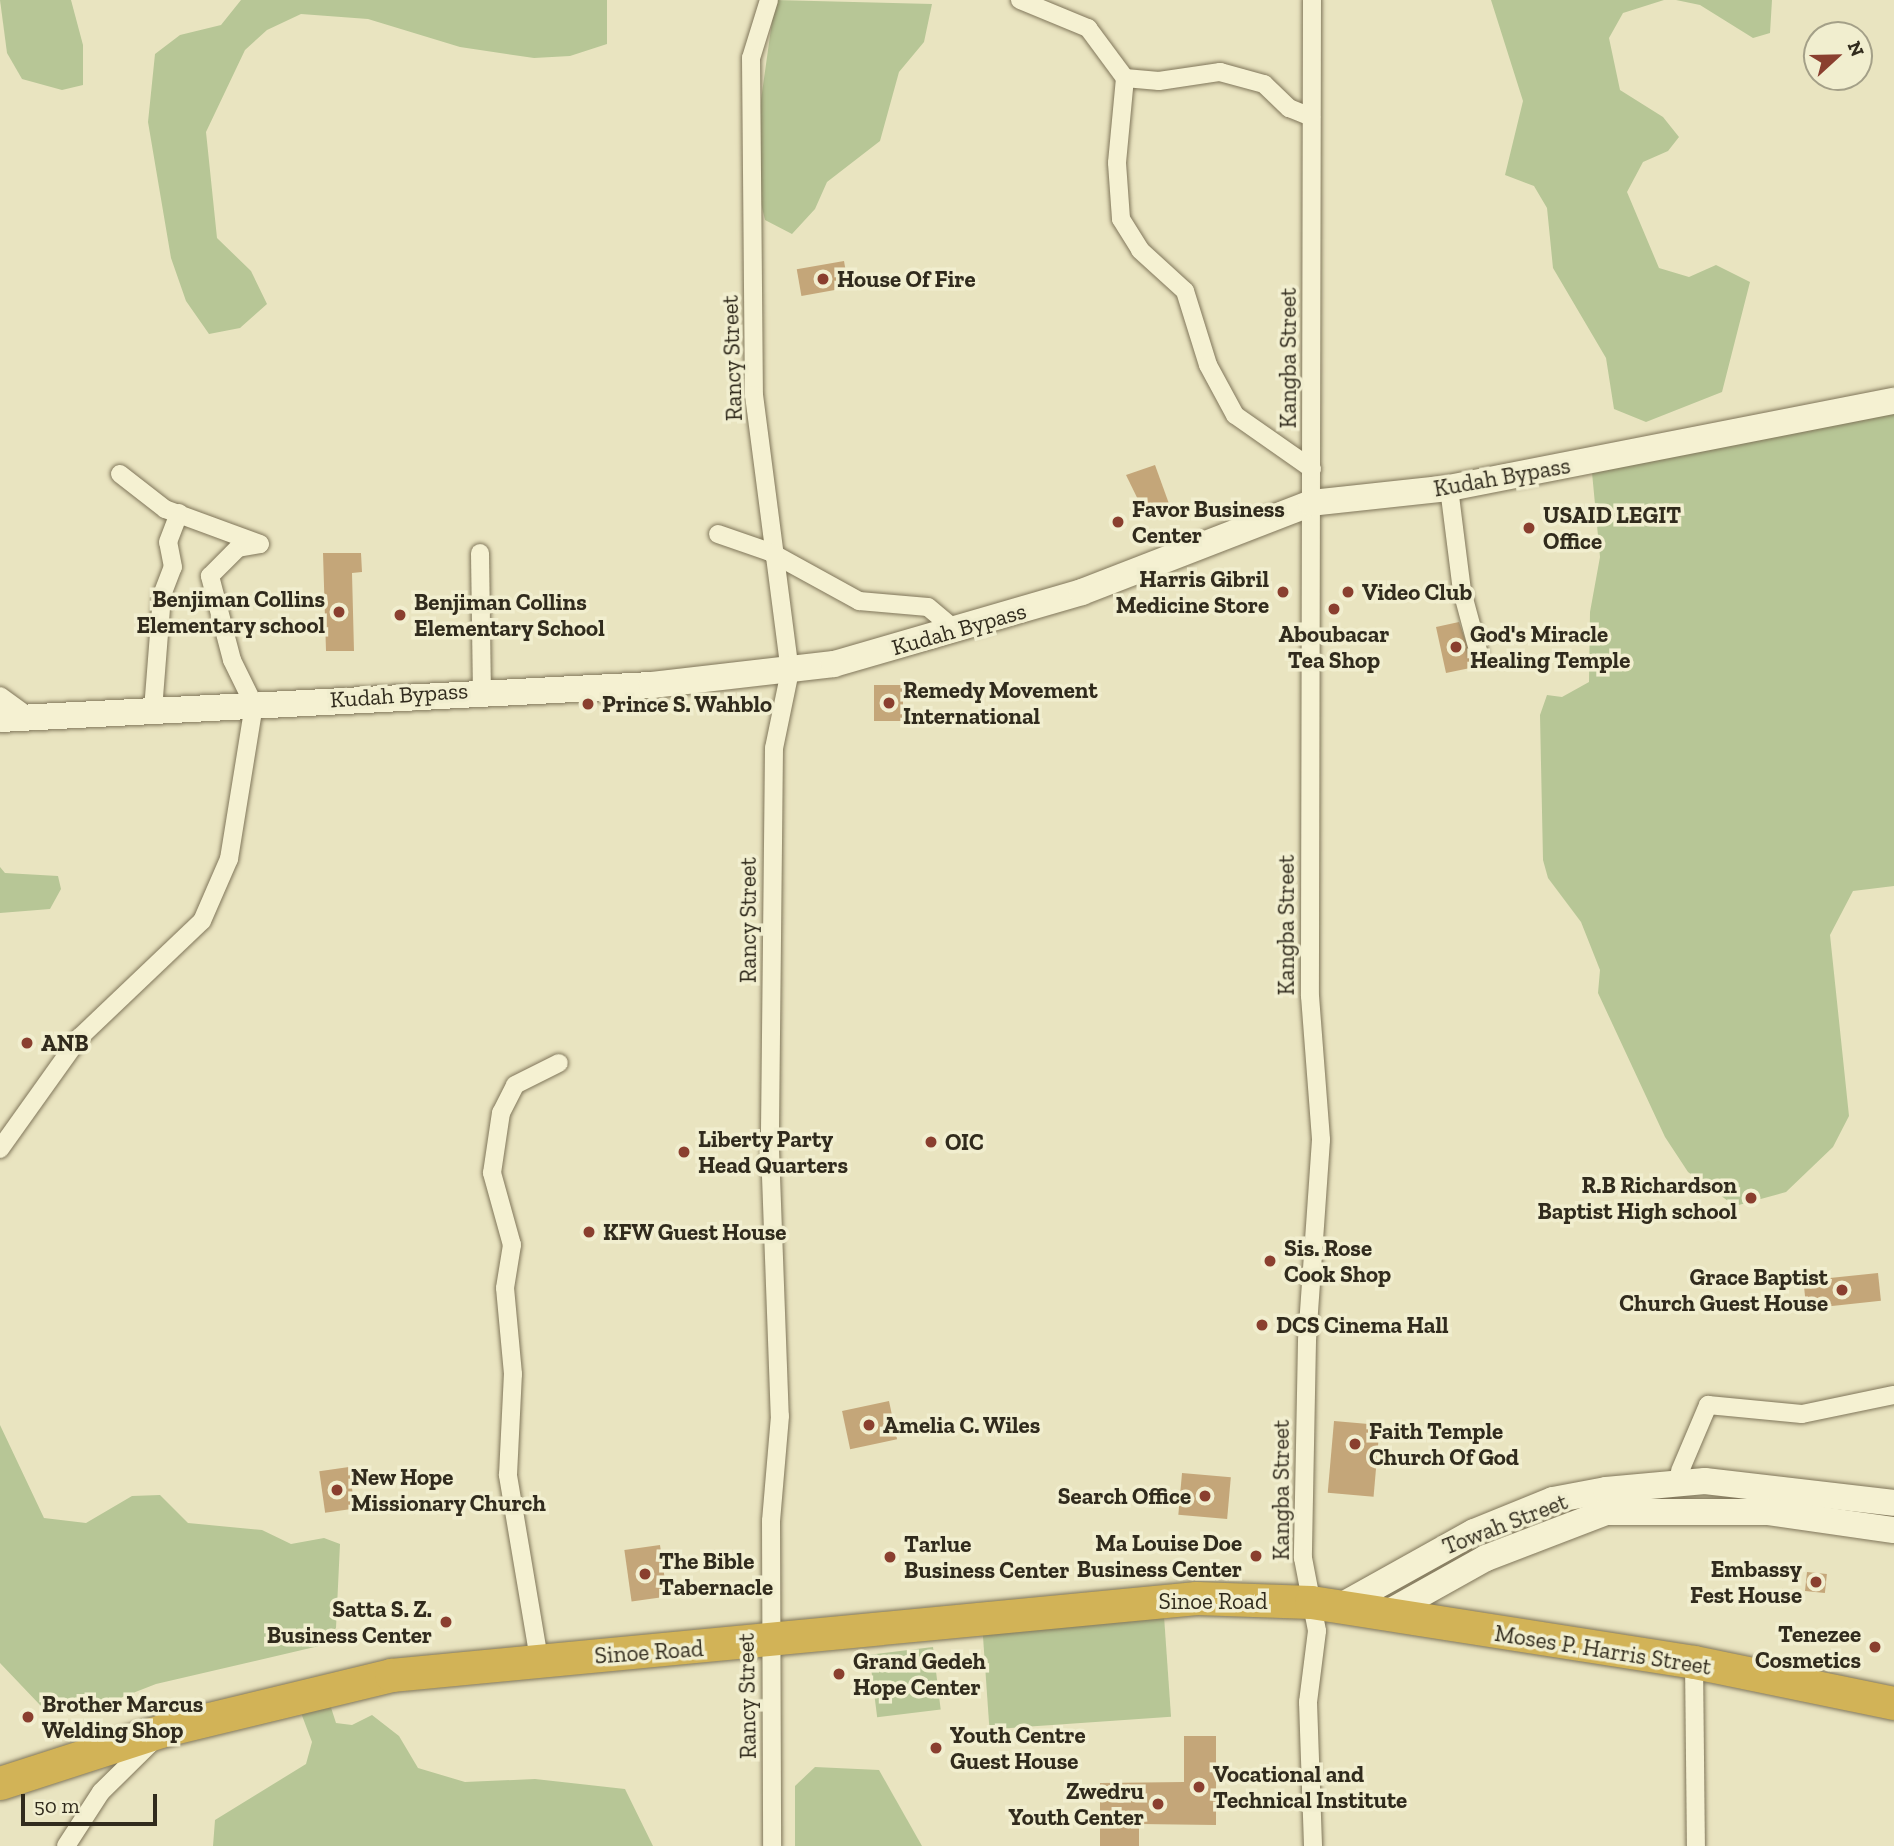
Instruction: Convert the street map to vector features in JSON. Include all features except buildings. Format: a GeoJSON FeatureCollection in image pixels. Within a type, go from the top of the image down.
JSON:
{"type":"FeatureCollection","features":[{"type":"Feature","properties":{"kind":"highway","name":"Sinoe Road"},"geometry":{"type":"LineString","coordinates":[[0,1783],[164,1730],[391,1675],[539,1659],[770,1644],[1104,1603],[1325,1605]]}},
{"type":"Feature","properties":{"kind":"highway","name":"Moses P. Harris Street"},"geometry":{"type":"LineString","coordinates":[[1325,1605],[1695,1662],[1894,1703]]}},
{"type":"Feature","properties":{"kind":"street","name":"Rancy Street"},"geometry":{"type":"LineString","coordinates":[[769,0],[751,58],[754,395],[770,552],[790,671],[774,748],[772,1327],[780,1416],[770,1644],[772,1846]]}},
{"type":"Feature","properties":{"kind":"street"},"geometry":{"type":"LineString","coordinates":[[1020,0],[1088,28],[1125,78],[1117,163],[1121,219],[1140,250],[1185,292],[1208,365],[1235,415],[1312,469]]}},
{"type":"Feature","properties":{"kind":"street","name":"Kangba Street"},"geometry":{"type":"LineString","coordinates":[[1312,0],[1310,996],[1321,1140],[1307,1341],[1303,1558],[1325,1605],[1317,1631],[1308,1702],[1313,1846]]}},
{"type":"Feature","properties":{"kind":"street"},"geometry":{"type":"LineString","coordinates":[[1125,78],[1159,81],[1220,72],[1264,84],[1289,108],[1311,117]]}},
{"type":"Feature","properties":{"kind":"street","name":"Kudah Bypass"},"geometry":{"type":"LineString","coordinates":[[12,716],[254,705],[482,689],[539,692],[790,671],[957,631],[1082,592],[1311,503],[1449,488],[1894,401]]}},
{"type":"Feature","properties":{"kind":"street"},"geometry":{"type":"LineString","coordinates":[[0,1149],[80,1037],[202,921],[229,859],[254,705],[232,660],[210,576],[238,548],[260,544],[179,513],[120,474]]}},
{"type":"Feature","properties":{"kind":"street"},"geometry":{"type":"LineString","coordinates":[[1449,488],[1462,591],[1479,654]]}},
{"type":"Feature","properties":{"kind":"street"},"geometry":{"type":"LineString","coordinates":[[153,710],[162,595],[173,567],[168,542],[179,513]]}},
{"type":"Feature","properties":{"kind":"street"},"geometry":{"type":"LineString","coordinates":[[718,534],[770,552],[842,595],[874,605],[928,607],[957,631]]}},
{"type":"Feature","properties":{"kind":"street"},"geometry":{"type":"LineString","coordinates":[[480,553],[482,689]]}},
{"type":"Feature","properties":{"kind":"street"},"geometry":{"type":"LineString","coordinates":[[0,696],[12,716]]}},
{"type":"Feature","properties":{"kind":"street"},"geometry":{"type":"LineString","coordinates":[[539,1659],[508,1466],[513,1374],[505,1288],[512,1245],[492,1173],[501,1113],[515,1085],[559,1063]]}},
{"type":"Feature","properties":{"kind":"street"},"geometry":{"type":"LineString","coordinates":[[1680,1471],[1708,1405],[1802,1414],[1894,1395]]}},
{"type":"Feature","properties":{"kind":"street","name":"Towah Street"},"geometry":{"type":"LineString","coordinates":[[1325,1605],[1474,1532],[1553,1500],[1606,1490],[1705,1481],[1894,1503]]}},
{"type":"Feature","properties":{"kind":"street","name":"Towah Street"},"geometry":{"type":"LineString","coordinates":[[1384,1615],[1486,1558],[1606,1512],[1767,1513],[1894,1530]]}},
{"type":"Feature","properties":{"kind":"street"},"geometry":{"type":"LineString","coordinates":[[1695,1662],[1696,1846]]}},
{"type":"Feature","properties":{"kind":"street"},"geometry":{"type":"LineString","coordinates":[[66,1846],[101,1792],[164,1730]]}},
{"type":"Feature","properties":{"kind":"green space"},"geometry":{"type":"Polygon","coordinates":[[[0,0],[71,0],[83,45],[83,85],[62,90],[22,79],[7,53],[0,0]]]}},
{"type":"Feature","properties":{"kind":"green space"},"geometry":{"type":"Polygon","coordinates":[[[241,0],[607,0],[607,44],[570,56],[534,58],[460,47],[368,19],[301,14],[267,30],[245,50],[206,132],[217,238],[251,271],[267,304],[240,328],[209,334],[186,301],[171,258],[148,122],[155,54],[180,35],[221,25],[241,0]]]}},
{"type":"Feature","properties":{"kind":"green space"},"geometry":{"type":"Polygon","coordinates":[[[775,0],[932,4],[924,42],[899,72],[880,141],[827,182],[815,209],[792,234],[765,220],[757,187],[760,107],[775,0]]]}},
{"type":"Feature","properties":{"kind":"green space"},"geometry":{"type":"Polygon","coordinates":[[[1491,0],[1664,0],[1623,13],[1609,38],[1620,90],[1663,117],[1679,137],[1668,151],[1643,162],[1627,192],[1659,268],[1689,277],[1716,265],[1750,282],[1722,392],[1646,422],[1614,409],[1606,358],[1553,268],[1547,208],[1534,186],[1505,175],[1523,101],[1491,0]]]}},
{"type":"Feature","properties":{"kind":"green space"},"geometry":{"type":"Polygon","coordinates":[[[1676,0],[1772,0],[1770,33],[1753,38],[1700,5],[1676,0]]]}},
{"type":"Feature","properties":{"kind":"green space"},"geometry":{"type":"Polygon","coordinates":[[[1894,405],[1894,886],[1853,891],[1830,935],[1849,1116],[1833,1147],[1786,1192],[1735,1206],[1688,1172],[1665,1137],[1598,993],[1600,970],[1581,922],[1548,878],[1543,860],[1540,715],[1547,695],[1562,697],[1589,682],[1590,612],[1600,557],[1591,462],[1894,405]]]}},
{"type":"Feature","properties":{"kind":"green space"},"geometry":{"type":"Polygon","coordinates":[[[0,867],[5,873],[58,876],[61,889],[50,909],[0,913],[0,867]]]}},
{"type":"Feature","properties":{"kind":"green space"},"geometry":{"type":"Polygon","coordinates":[[[0,1425],[44,1518],[86,1523],[132,1496],[160,1495],[188,1523],[262,1530],[291,1544],[324,1538],[340,1544],[336,1628],[319,1646],[156,1684],[102,1705],[57,1715],[40,1705],[0,1663],[0,1425]]]}},
{"type":"Feature","properties":{"kind":"green space"},"geometry":{"type":"Polygon","coordinates":[[[1164,1616],[1171,1717],[989,1729],[982,1629],[1164,1616]]]}},
{"type":"Feature","properties":{"kind":"green space"},"geometry":{"type":"Polygon","coordinates":[[[933,1647],[941,1710],[877,1717],[869,1655],[933,1647]]]}},
{"type":"Feature","properties":{"kind":"green space"},"geometry":{"type":"Polygon","coordinates":[[[326,1692],[336,1723],[352,1725],[372,1715],[399,1736],[418,1768],[465,1782],[535,1779],[625,1789],[653,1846],[213,1846],[215,1820],[306,1764],[312,1742],[295,1697],[326,1692]]]}},
{"type":"Feature","properties":{"kind":"green space"},"geometry":{"type":"Polygon","coordinates":[[[815,1767],[879,1770],[922,1846],[795,1846],[795,1786],[815,1767]]]}},
{"type":"Feature","properties":{"kind":"place","name":"House Of Fire"},"geometry":{"type":"Point","coordinates":[823,279]}},
{"type":"Feature","properties":{"kind":"place","name":"Favor Business Center"},"geometry":{"type":"Point","coordinates":[1118,522]}},
{"type":"Feature","properties":{"kind":"place","name":"USAID LEGIT Office"},"geometry":{"type":"Point","coordinates":[1529,528]}},
{"type":"Feature","properties":{"kind":"place","name":"Harris Gibril Medicine Store"},"geometry":{"type":"Point","coordinates":[1283,592]}},
{"type":"Feature","properties":{"kind":"place","name":"Video Club"},"geometry":{"type":"Point","coordinates":[1348,592]}},
{"type":"Feature","properties":{"kind":"place","name":"Aboubacar Tea Shop"},"geometry":{"type":"Point","coordinates":[1334,609]}},
{"type":"Feature","properties":{"kind":"place","name":"Benjiman Collins Elementary school"},"geometry":{"type":"Point","coordinates":[339,612]}},
{"type":"Feature","properties":{"kind":"place","name":"Benjiman Collins Elementary School"},"geometry":{"type":"Point","coordinates":[400,615]}},
{"type":"Feature","properties":{"kind":"place","name":"God's Miracle Healing Temple"},"geometry":{"type":"Point","coordinates":[1456,647]}},
{"type":"Feature","properties":{"kind":"place","name":"Remedy Movement International"},"geometry":{"type":"Point","coordinates":[889,703]}},
{"type":"Feature","properties":{"kind":"place","name":"Prince S. Wahblo"},"geometry":{"type":"Point","coordinates":[588,704]}},
{"type":"Feature","properties":{"kind":"place","name":"ANB"},"geometry":{"type":"Point","coordinates":[27,1043]}},
{"type":"Feature","properties":{"kind":"place","name":"OIC"},"geometry":{"type":"Point","coordinates":[931,1142]}},
{"type":"Feature","properties":{"kind":"place","name":"Liberty Party Head Quarters"},"geometry":{"type":"Point","coordinates":[684,1152]}},
{"type":"Feature","properties":{"kind":"place","name":"R.B Richardson Baptist High school"},"geometry":{"type":"Point","coordinates":[1751,1198]}},
{"type":"Feature","properties":{"kind":"place","name":"KFW Guest House"},"geometry":{"type":"Point","coordinates":[589,1232]}},
{"type":"Feature","properties":{"kind":"place","name":"Sis. Rose Cook Shop"},"geometry":{"type":"Point","coordinates":[1270,1261]}},
{"type":"Feature","properties":{"kind":"place","name":"Grace Baptist Church Guest House"},"geometry":{"type":"Point","coordinates":[1842,1290]}},
{"type":"Feature","properties":{"kind":"place","name":"DCS Cinema Hall"},"geometry":{"type":"Point","coordinates":[1262,1325]}},
{"type":"Feature","properties":{"kind":"place","name":"Amelia C. Wiles"},"geometry":{"type":"Point","coordinates":[869,1425]}},
{"type":"Feature","properties":{"kind":"place","name":"Faith Temple Church Of God"},"geometry":{"type":"Point","coordinates":[1355,1444]}},
{"type":"Feature","properties":{"kind":"place","name":"New Hope Missionary Church"},"geometry":{"type":"Point","coordinates":[337,1490]}},
{"type":"Feature","properties":{"kind":"place","name":"Search Office"},"geometry":{"type":"Point","coordinates":[1205,1496]}},
{"type":"Feature","properties":{"kind":"place","name":"Ma Louise Doe Business Center"},"geometry":{"type":"Point","coordinates":[1256,1556]}},
{"type":"Feature","properties":{"kind":"place","name":"Tarlue Business Center"},"geometry":{"type":"Point","coordinates":[890,1557]}},
{"type":"Feature","properties":{"kind":"place","name":"The Bible Tabernacle"},"geometry":{"type":"Point","coordinates":[645,1574]}},
{"type":"Feature","properties":{"kind":"place","name":"Embassy Fest House"},"geometry":{"type":"Point","coordinates":[1816,1582]}},
{"type":"Feature","properties":{"kind":"place","name":"Satta S. Z. Business Center"},"geometry":{"type":"Point","coordinates":[446,1622]}},
{"type":"Feature","properties":{"kind":"place","name":"Tenezee Cosmetics"},"geometry":{"type":"Point","coordinates":[1875,1647]}},
{"type":"Feature","properties":{"kind":"place","name":"Grand Gedeh Hope Center"},"geometry":{"type":"Point","coordinates":[839,1674]}},
{"type":"Feature","properties":{"kind":"place","name":"Brother Marcus Welding Shop"},"geometry":{"type":"Point","coordinates":[28,1717]}},
{"type":"Feature","properties":{"kind":"place","name":"Youth Centre Guest House"},"geometry":{"type":"Point","coordinates":[936,1748]}},
{"type":"Feature","properties":{"kind":"place","name":"Vocational and Technical Institute"},"geometry":{"type":"Point","coordinates":[1199,1787]}},
{"type":"Feature","properties":{"kind":"place","name":"Zwedru Youth Center"},"geometry":{"type":"Point","coordinates":[1158,1804]}}]}
